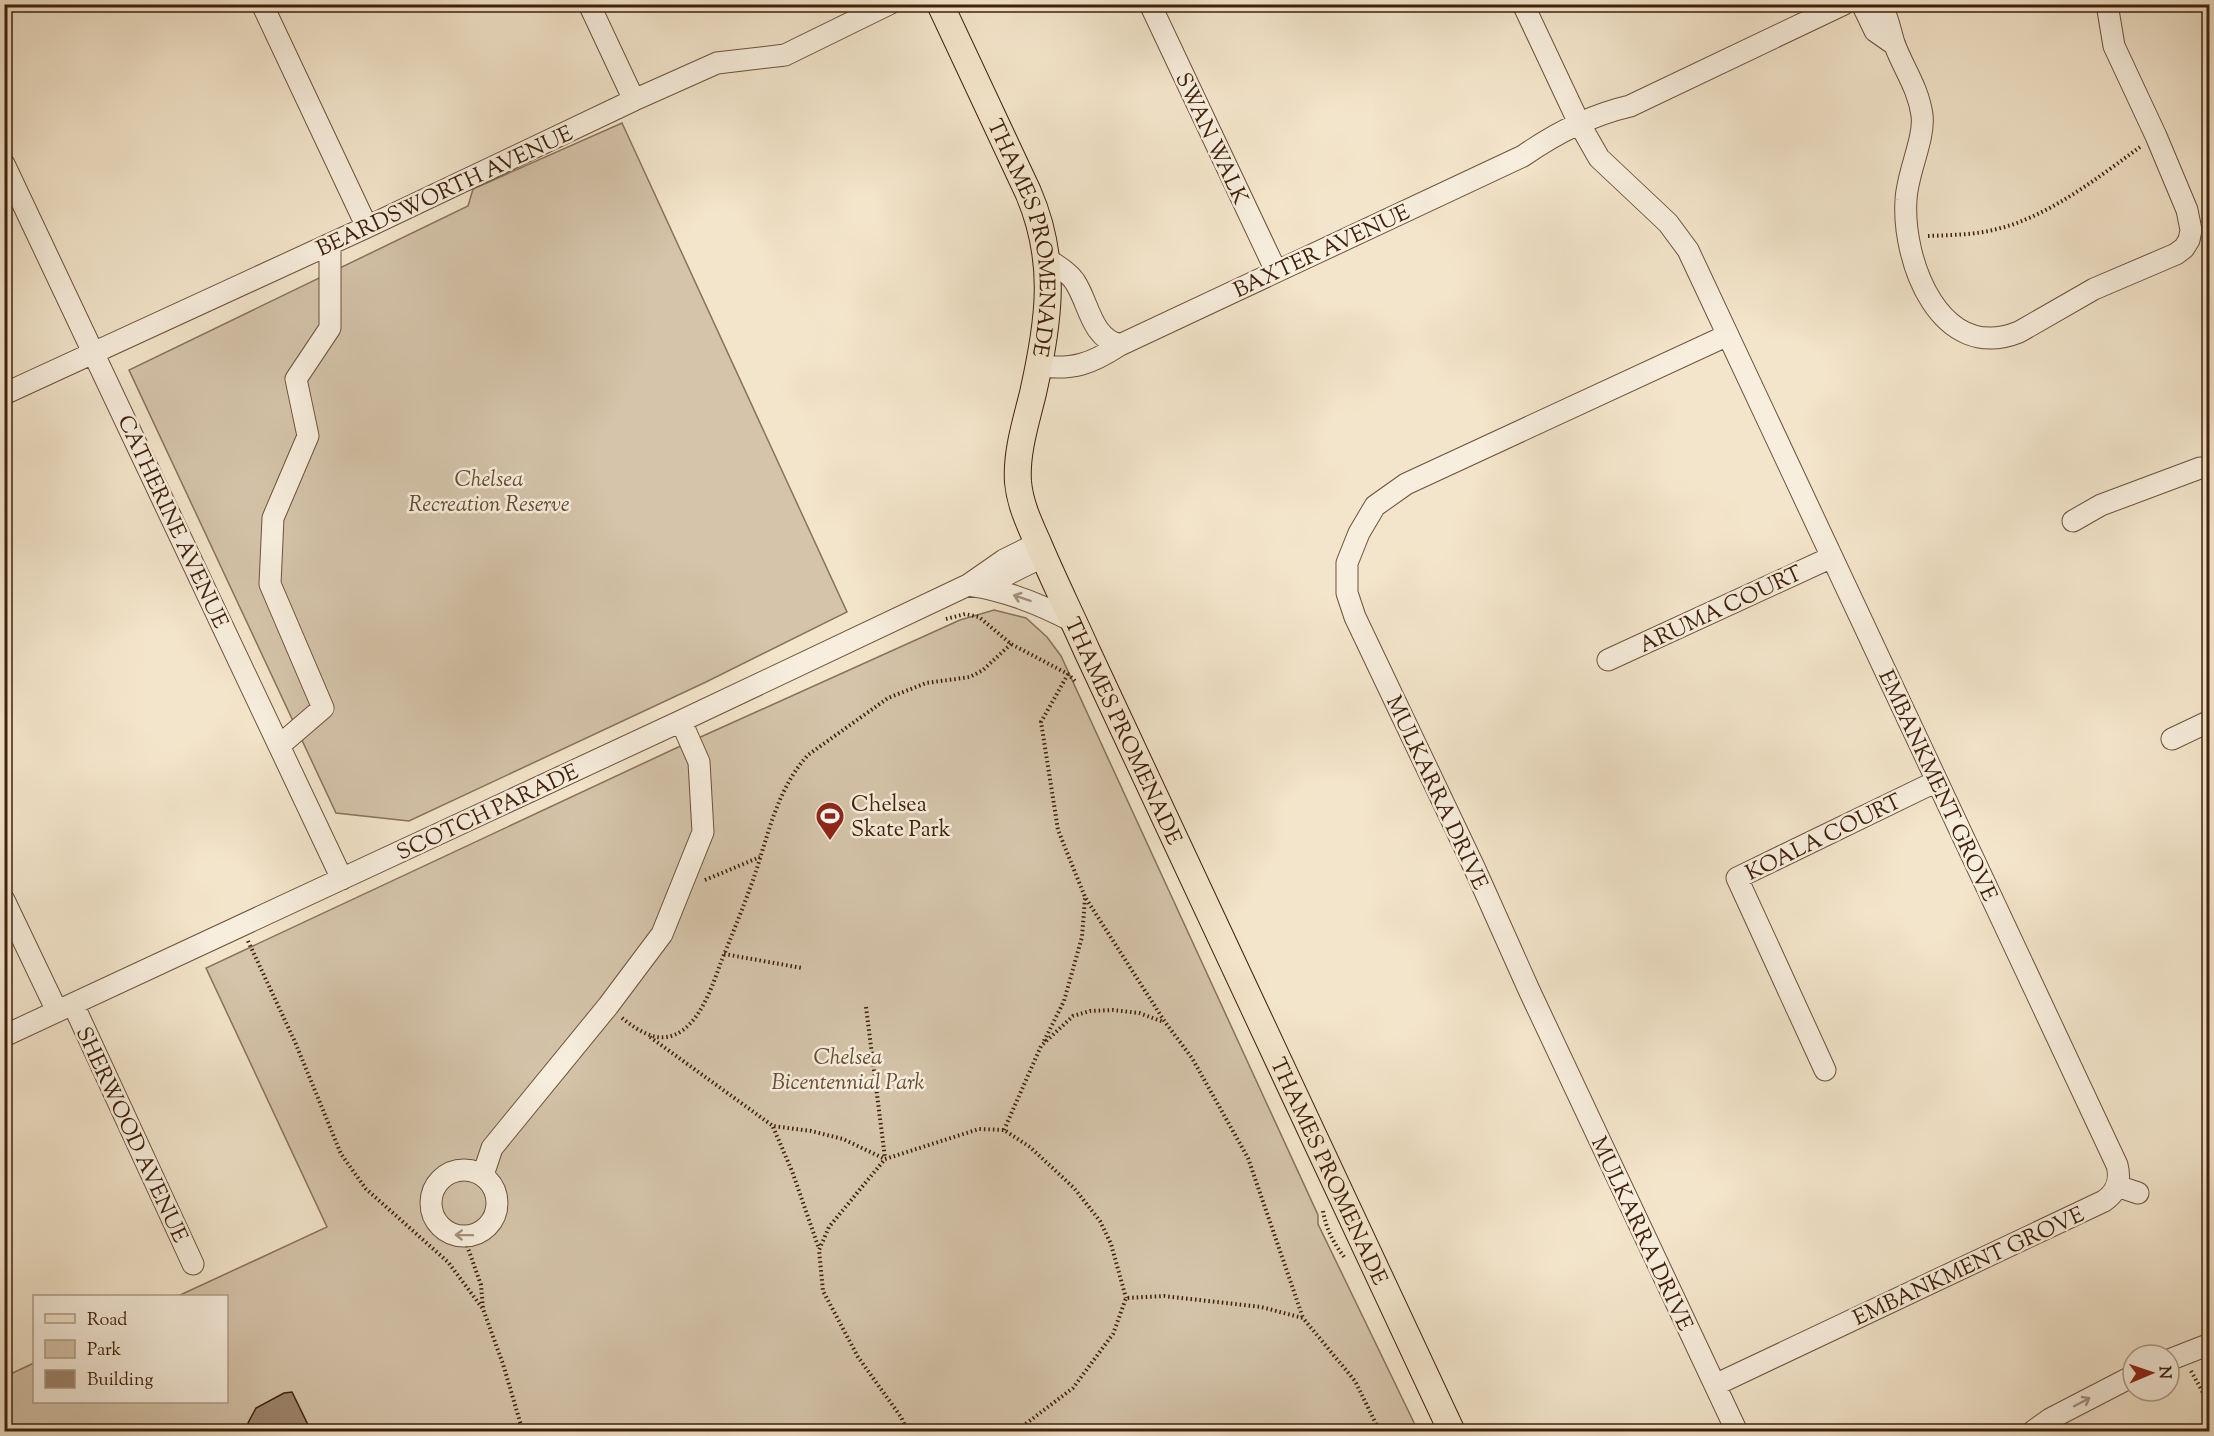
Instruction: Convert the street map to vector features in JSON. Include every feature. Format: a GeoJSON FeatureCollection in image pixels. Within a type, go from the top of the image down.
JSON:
{"type":"FeatureCollection","features":[{"type":"Feature","properties":{"kind":"main road","name":"THAMES PROMENADE"},"geometry":{"type":"LineString","coordinates":[[940,4],[1032,201],[1046,258],[1048,311],[1040,358],[1020,444],[1018,468],[1022,503],[1074,622],[1452,1431]]}},
{"type":"Feature","properties":{"kind":"street"},"geometry":{"type":"LineString","coordinates":[[262,4],[367,227]]}},
{"type":"Feature","properties":{"kind":"street"},"geometry":{"type":"LineString","coordinates":[[590,4],[634,100]]}},
{"type":"Feature","properties":{"kind":"street","name":"BEARDSWORTH AVENUE"},"geometry":{"type":"LineString","coordinates":[[4,394],[717,63],[786,55],[889,4]]}},
{"type":"Feature","properties":{"kind":"street","name":"SWAN WALK"},"geometry":{"type":"LineString","coordinates":[[1150,4],[1276,271]]}},
{"type":"Feature","properties":{"kind":"street","name":"EMBANKMENT GROVE"},"geometry":{"type":"LineString","coordinates":[[1523,4],[1582,129],[1599,158],[1668,224],[1688,250],[2117,1165],[2119,1174],[2117,1186],[2104,1201],[1715,1384]]}},
{"type":"Feature","properties":{"kind":"street"},"geometry":{"type":"LineString","coordinates":[[1862,4],[1875,31],[1895,45]]}},
{"type":"Feature","properties":{"kind":"street"},"geometry":{"type":"LineString","coordinates":[[1881,4],[1888,18],[1895,45],[1914,86],[1922,119],[1906,192],[1906,237],[1909,250],[1923,284],[1939,312],[1950,325],[1962,332],[1977,336],[2014,334],[2085,294],[2176,254],[2186,245],[2191,230],[2187,210],[2114,46],[2107,4]]}},
{"type":"Feature","properties":{"kind":"street","name":"BAXTER AVENUE"},"geometry":{"type":"LineString","coordinates":[[1040,358],[1064,368],[1084,365],[1100,358],[1120,345],[1523,156],[1548,138],[1582,129],[1602,112],[1630,106],[1841,5]]}},
{"type":"Feature","properties":{"kind":"street","name":"CATHERINE AVENUE"},"geometry":{"type":"LineString","coordinates":[[4,164],[95,352],[342,879]]}},
{"type":"Feature","properties":{"kind":"street"},"geometry":{"type":"LineString","coordinates":[[280,745],[323,708],[270,584],[273,518],[308,436],[296,378],[330,328],[330,244]]}},
{"type":"Feature","properties":{"kind":"street"},"geometry":{"type":"LineString","coordinates":[[1046,258],[1074,280],[1100,332],[1113,343],[1120,345]]}},
{"type":"Feature","properties":{"kind":"street","name":"MULKARRA DRIVE"},"geometry":{"type":"LineString","coordinates":[[1728,335],[1406,484],[1375,506],[1359,533],[1347,563],[1347,593],[1355,617],[1737,1431]]}},
{"type":"Feature","properties":{"kind":"street"},"geometry":{"type":"LineString","coordinates":[[2073,521],[2102,505],[2200,468],[2210,469]]}},
{"type":"Feature","properties":{"kind":"street","name":"SCOTCH PARADE"},"geometry":{"type":"LineString","coordinates":[[4,1035],[681,721],[968,585],[1008,574],[1041,550]]}},
{"type":"Feature","properties":{"kind":"street","name":"ARUMA COURT"},"geometry":{"type":"LineString","coordinates":[[1608,660],[1832,557]]}},
{"type":"Feature","properties":{"kind":"street"},"geometry":{"type":"LineString","coordinates":[[968,585],[998,590],[1030,601],[1074,622]]}},
{"type":"Feature","properties":{"kind":"street"},"geometry":{"type":"LineString","coordinates":[[483,1175],[492,1148],[608,1006],[662,934],[703,832],[699,762],[681,721]]}},
{"type":"Feature","properties":{"kind":"street"},"geometry":{"type":"LineString","coordinates":[[2172,739],[2210,721]]}},
{"type":"Feature","properties":{"kind":"street","name":"KOALA COURT"},"geometry":{"type":"LineString","coordinates":[[1825,1070],[1737,878],[1937,781]]}},
{"type":"Feature","properties":{"kind":"street","name":"SHERWOOD AVENUE"},"geometry":{"type":"LineString","coordinates":[[4,900],[65,1008],[193,1264]]}},
{"type":"Feature","properties":{"kind":"street"},"geometry":{"type":"LineString","coordinates":[[461,1170],[483,1175],[496,1192],[498,1202],[492,1223],[475,1235],[464,1237],[443,1230],[436,1221],[431,1199],[434,1188],[441,1179],[461,1170]]}},
{"type":"Feature","properties":{"kind":"street"},"geometry":{"type":"LineString","coordinates":[[2117,1186],[2138,1193]]}},
{"type":"Feature","properties":{"kind":"street"},"geometry":{"type":"LineString","coordinates":[[2181,1355],[2210,1344]]}},
{"type":"Feature","properties":{"kind":"street"},"geometry":{"type":"LineString","coordinates":[[2032,1431],[2050,1419],[2121,1382]]}},
{"type":"Feature","properties":{"kind":"path"},"geometry":{"type":"LineString","coordinates":[[1906,237],[1975,233],[2016,223],[2056,204],[2156,136]]}},
{"type":"Feature","properties":{"kind":"path"},"geometry":{"type":"LineString","coordinates":[[945,619],[965,614],[979,617],[1011,644],[1068,674],[1077,683]]}},
{"type":"Feature","properties":{"kind":"path"},"geometry":{"type":"LineString","coordinates":[[645,1034],[658,1038],[669,1037],[682,1030],[696,1016],[718,969],[752,882],[784,790],[808,755],[888,698],[926,683],[970,677],[983,670],[1011,644]]}},
{"type":"Feature","properties":{"kind":"path"},"geometry":{"type":"LineString","coordinates":[[1068,674],[1041,722],[1058,830],[1085,897],[1165,1022],[1192,1058],[1248,1158],[1303,1318],[1355,1381],[1380,1431]]}},
{"type":"Feature","properties":{"kind":"path"},"geometry":{"type":"LineString","coordinates":[[679,891],[760,857]]}},
{"type":"Feature","properties":{"kind":"path"},"geometry":{"type":"LineString","coordinates":[[1004,1130],[1064,1000],[1082,937],[1085,897]]}},
{"type":"Feature","properties":{"kind":"path"},"geometry":{"type":"LineString","coordinates":[[240,925],[295,1042],[342,1154],[366,1188],[448,1262],[483,1309]]}},
{"type":"Feature","properties":{"kind":"path"},"geometry":{"type":"LineString","coordinates":[[724,954],[801,968]]}},
{"type":"Feature","properties":{"kind":"path"},"geometry":{"type":"LineString","coordinates":[[608,1006],[773,1126],[811,1131],[843,1139],[885,1159]]}},
{"type":"Feature","properties":{"kind":"path"},"geometry":{"type":"LineString","coordinates":[[866,1007],[885,1159]]}},
{"type":"Feature","properties":{"kind":"path"},"geometry":{"type":"LineString","coordinates":[[1041,1046],[1073,1016],[1090,1011],[1113,1010],[1139,1013],[1165,1022]]}},
{"type":"Feature","properties":{"kind":"path"},"geometry":{"type":"LineString","coordinates":[[773,1126],[792,1171],[819,1250],[823,1291],[858,1357],[901,1417],[908,1431]]}},
{"type":"Feature","properties":{"kind":"path"},"geometry":{"type":"LineString","coordinates":[[819,1250],[829,1227],[885,1159],[979,1128],[1004,1130],[1030,1148],[1074,1188],[1100,1221],[1112,1244],[1126,1299],[1113,1335],[1074,1388],[1016,1431]]}},
{"type":"Feature","properties":{"kind":"path"},"geometry":{"type":"LineString","coordinates":[[1322,1208],[1325,1222],[1336,1246],[1346,1259]]}},
{"type":"Feature","properties":{"kind":"path"},"geometry":{"type":"LineString","coordinates":[[464,1237],[481,1286],[483,1309],[503,1364],[523,1431]]}},
{"type":"Feature","properties":{"kind":"path"},"geometry":{"type":"LineString","coordinates":[[1126,1299],[1164,1296],[1261,1307],[1303,1318]]}},
{"type":"Feature","properties":{"kind":"path"},"geometry":{"type":"LineString","coordinates":[[2181,1364],[2210,1405]]}},
{"type":"Feature","properties":{"kind":"green space","name":"Chelsea Recreation Reserve"},"geometry":{"type":"Polygon","coordinates":[[[622,123],[847,612],[706,682],[409,821],[336,813],[129,370],[468,206],[473,189],[622,123]]]}},
{"type":"Feature","properties":{"kind":"green space","name":"Chelsea Bicentennial Park"},"geometry":{"type":"Polygon","coordinates":[[[994,610],[1026,618],[1047,637],[1061,656],[1318,1215],[1318,1224],[1418,1431],[5,1432],[4,1377],[33,1363],[33,1403],[228,1403],[228,1295],[180,1295],[327,1227],[206,968],[674,749],[960,620],[994,610]]]}},
{"type":"Feature","properties":{"kind":"building"},"geometry":{"type":"Polygon","coordinates":[[[292,1392],[311,1431],[253,1431],[248,1423],[256,1408],[284,1393],[292,1392]]]}},
{"type":"Feature","properties":{"kind":"place","name":"Chelsea Skate Park"},"geometry":{"type":"Point","coordinates":[830,842]}}]}
